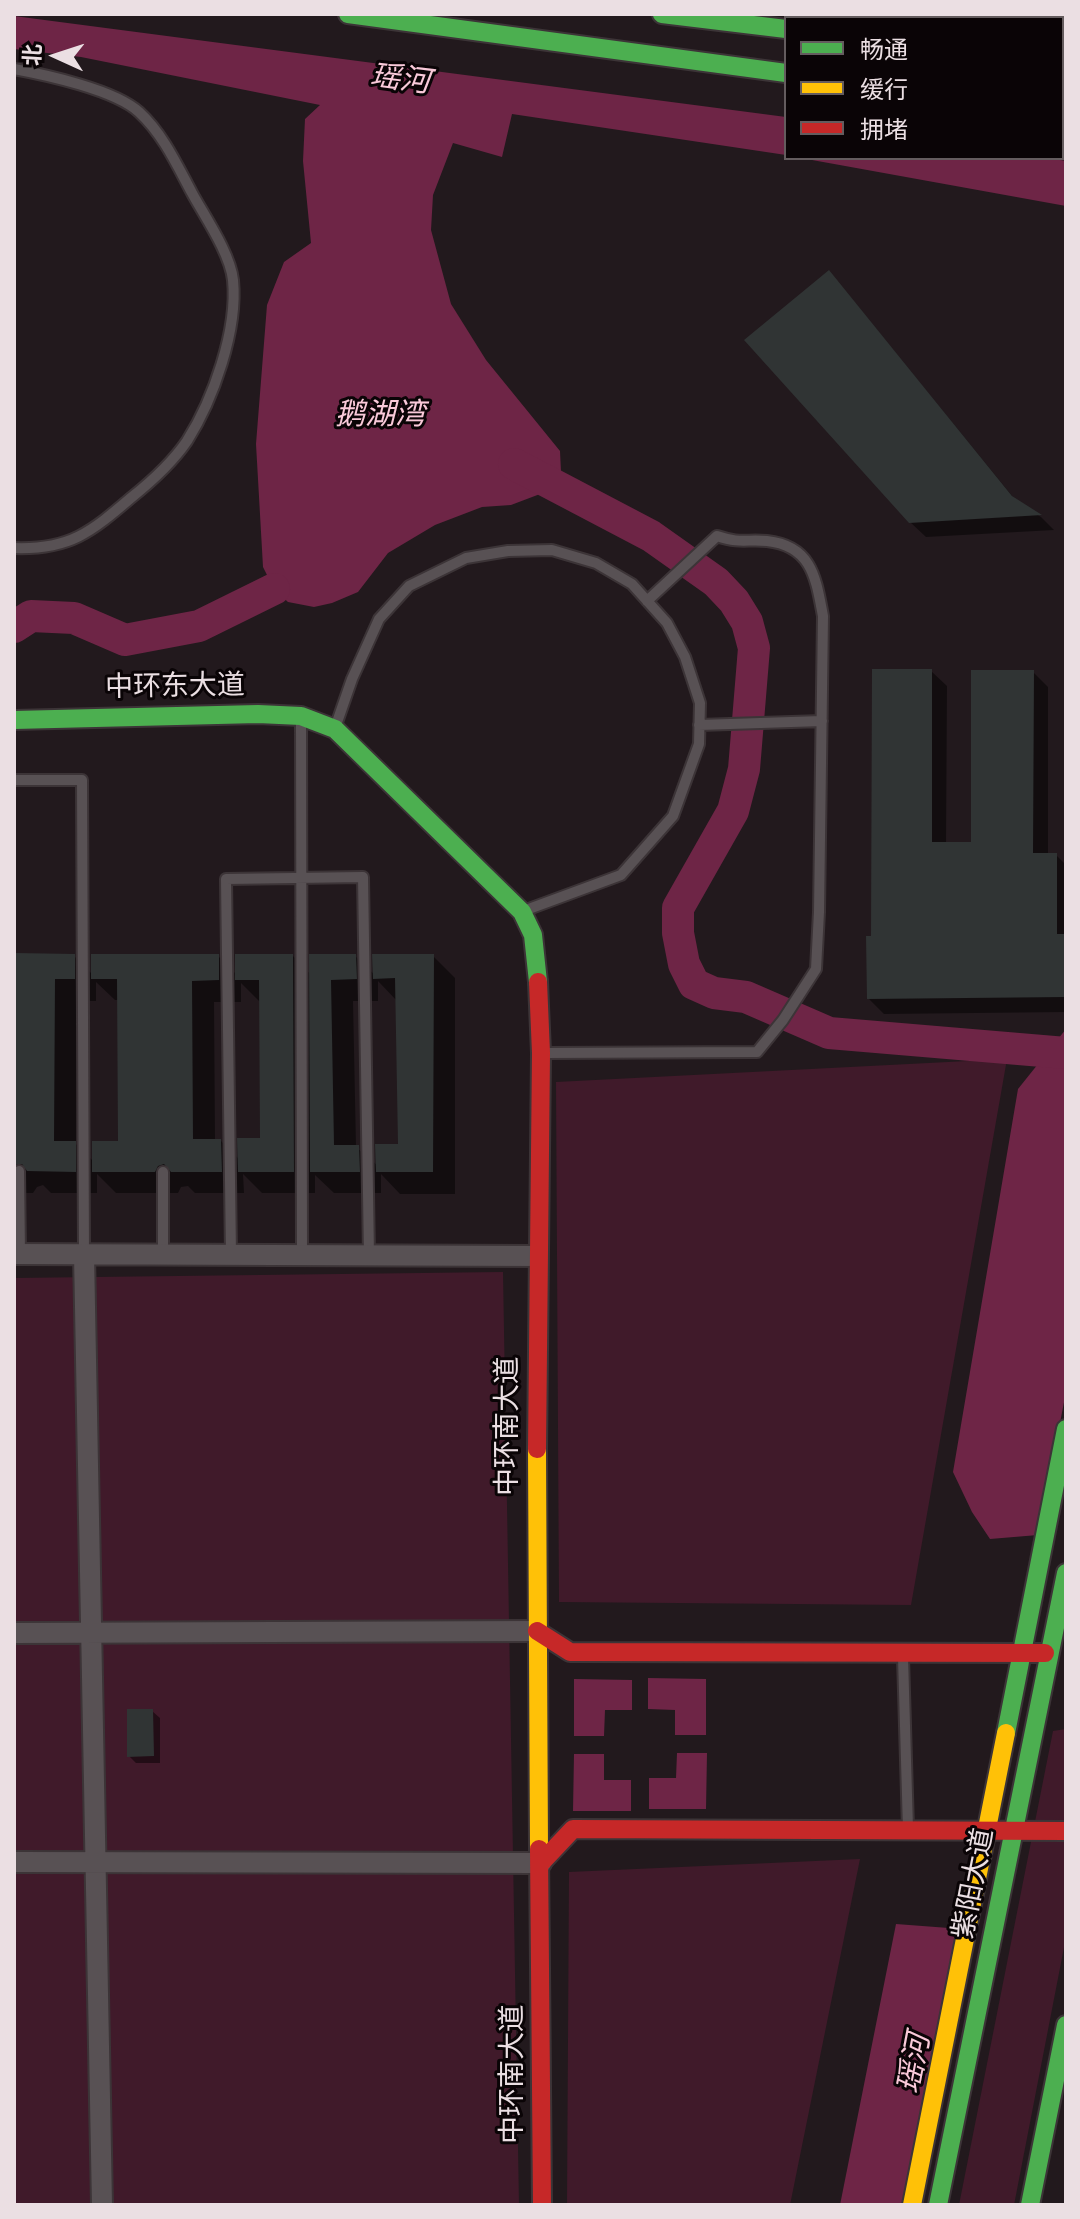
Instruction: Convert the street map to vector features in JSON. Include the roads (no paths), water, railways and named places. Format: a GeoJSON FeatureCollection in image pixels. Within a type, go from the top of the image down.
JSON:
{"type":"FeatureCollection","features":[{"type":"Feature","properties":{"kind":"main road"},"geometry":{"type":"LineString","coordinates":[[348,14],[784,73]]}},
{"type":"Feature","properties":{"kind":"main road"},"geometry":{"type":"LineString","coordinates":[[662,14],[750,19],[784,28]]}},
{"type":"Feature","properties":{"kind":"main road","name":"中环东大道"},"geometry":{"type":"LineString","coordinates":[[14,720],[258,714],[301,716],[335,729]]}},
{"type":"Feature","properties":{"kind":"main road","name":"中环南大道"},"geometry":{"type":"LineString","coordinates":[[335,729],[522,912],[533,935],[541,1053],[537,1256],[537,1631],[542,2205]]}},
{"type":"Feature","properties":{"kind":"main road"},"geometry":{"type":"LineString","coordinates":[[912,2205],[1066,1429]]}},
{"type":"Feature","properties":{"kind":"main road","name":"紫阳大道"},"geometry":{"type":"LineString","coordinates":[[938,2205],[1014,1831],[1058,1653],[1066,1573]]}},
{"type":"Feature","properties":{"kind":"main road"},"geometry":{"type":"LineString","coordinates":[[537,1631],[570,1652],[1058,1653]]}},
{"type":"Feature","properties":{"kind":"main road"},"geometry":{"type":"LineString","coordinates":[[541,1863],[573,1829],[1066,1831]]}},
{"type":"Feature","properties":{"kind":"main road"},"geometry":{"type":"LineString","coordinates":[[1030,2205],[1066,2025]]}},
{"type":"Feature","properties":{"kind":"street"},"geometry":{"type":"LineString","coordinates":[[17,1254],[537,1256]]}},
{"type":"Feature","properties":{"kind":"street"},"geometry":{"type":"LineString","coordinates":[[84,1254],[102,2205]]}},
{"type":"Feature","properties":{"kind":"street"},"geometry":{"type":"LineString","coordinates":[[14,1633],[537,1631]]}},
{"type":"Feature","properties":{"kind":"street"},"geometry":{"type":"LineString","coordinates":[[14,1862],[541,1863]]}},
{"type":"Feature","properties":{"kind":"lane"},"geometry":{"type":"LineString","coordinates":[[14,69],[45,74],[98,91],[137,110],[163,140],[219,242],[233,279],[229,338],[214,387],[186,441],[157,476],[103,522],[68,543],[32,549],[14,548]]}},
{"type":"Feature","properties":{"kind":"lane"},"geometry":{"type":"LineString","coordinates":[[541,1053],[757,1052],[783,1020],[816,969],[823,616],[815,573],[793,549],[768,541],[737,543],[717,536],[647,601]]}},
{"type":"Feature","properties":{"kind":"lane"},"geometry":{"type":"LineString","coordinates":[[335,729],[352,679],[379,619],[409,586],[466,558],[508,551],[552,550],[596,563],[632,584],[667,623],[685,657],[700,703],[699,744],[673,816],[621,875],[522,912]]}},
{"type":"Feature","properties":{"kind":"lane"},"geometry":{"type":"LineString","coordinates":[[301,716],[302,1255]]}},
{"type":"Feature","properties":{"kind":"lane"},"geometry":{"type":"LineString","coordinates":[[699,725],[822,721]]}},
{"type":"Feature","properties":{"kind":"lane"},"geometry":{"type":"LineString","coordinates":[[14,780],[82,780],[84,1254]]}},
{"type":"Feature","properties":{"kind":"lane"},"geometry":{"type":"LineString","coordinates":[[231,1255],[226,879],[363,877],[369,1256]]}},
{"type":"Feature","properties":{"kind":"lane"},"geometry":{"type":"LineString","coordinates":[[17,1254],[19,1171]]}},
{"type":"Feature","properties":{"kind":"lane"},"geometry":{"type":"LineString","coordinates":[[163,1172],[163,1255]]}},
{"type":"Feature","properties":{"kind":"lane"},"geometry":{"type":"LineString","coordinates":[[903,1652],[908,1831]]}},
{"type":"Feature","properties":{"kind":"water","name":"鹅湖湾"},"geometry":{"type":"Polygon","coordinates":[[[14,16],[784,117],[784,155],[512,114],[502,157],[453,143],[433,195],[431,230],[451,304],[486,360],[560,451],[561,472],[548,491],[511,505],[482,507],[435,525],[388,553],[358,592],[314,607],[288,602],[274,589],[263,567],[256,444],[267,305],[284,262],[311,243],[303,161],[305,119],[320,105],[81,57],[14,49],[14,16]]]}},
{"type":"Feature","properties":{"kind":"water"},"geometry":{"type":"Polygon","coordinates":[[[812,160],[1066,161],[1066,206],[812,160]]]}},
{"type":"Feature","properties":{"kind":"water"},"geometry":{"type":"Polygon","coordinates":[[[1066,1029],[1066,1392],[1038,1535],[990,1539],[972,1512],[953,1472],[1018,1089],[1066,1029]]]}},
{"type":"Feature","properties":{"kind":"water"},"geometry":{"type":"Polygon","coordinates":[[[648,1678],[706,1679],[706,1735],[675,1735],[675,1710],[648,1709],[648,1678]]]}},
{"type":"Feature","properties":{"kind":"water"},"geometry":{"type":"Polygon","coordinates":[[[574,1679],[632,1680],[632,1710],[605,1710],[604,1736],[574,1736],[574,1679]]]}},
{"type":"Feature","properties":{"kind":"water"},"geometry":{"type":"Polygon","coordinates":[[[677,1753],[707,1753],[706,1809],[649,1809],[649,1778],[676,1778],[677,1753]]]}},
{"type":"Feature","properties":{"kind":"water"},"geometry":{"type":"Polygon","coordinates":[[[574,1754],[604,1754],[604,1780],[631,1780],[631,1811],[573,1811],[574,1754]]]}},
{"type":"Feature","properties":{"kind":"water","name":"瑶河"},"geometry":{"type":"Polygon","coordinates":[[[896,1924],[962,1929],[906,2205],[840,2205],[896,1924]]]}},
{"type":"Feature","properties":{"kind":"waterway"},"geometry":{"type":"LineString","coordinates":[[514,464],[651,536],[716,582],[734,601],[747,622],[754,648],[744,769],[733,811],[678,908],[678,933],[684,964],[694,984],[714,993],[746,997],[829,1033],[1066,1053]]}},
{"type":"Feature","properties":{"kind":"waterway"},"geometry":{"type":"LineString","coordinates":[[14,627],[31,616],[74,618],[125,640],[199,626],[274,589]]}}]}
